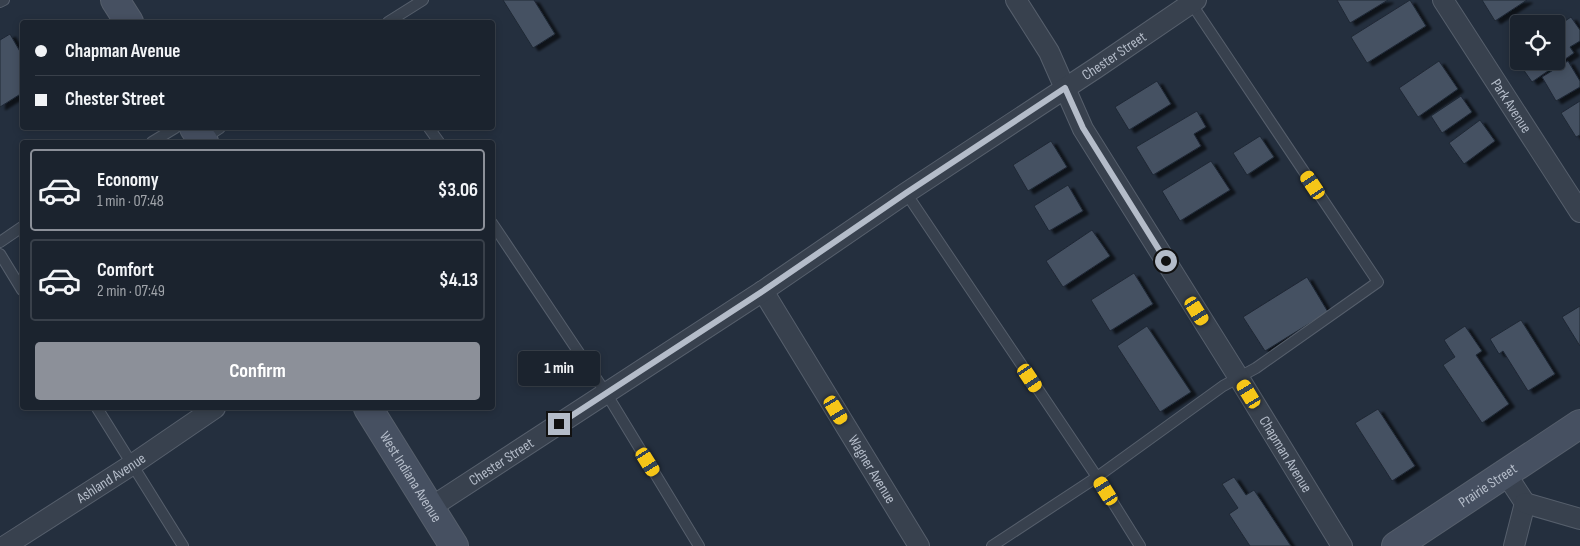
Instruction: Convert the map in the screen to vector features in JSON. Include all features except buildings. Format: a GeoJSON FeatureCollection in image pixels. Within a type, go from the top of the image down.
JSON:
{"type":"FeatureCollection","features":[{"type":"Feature","properties":{"kind":"main road"},"geometry":{"type":"LineString","coordinates":[[115,0],[128,20]]}},
{"type":"Feature","properties":{"kind":"main road","name":"West Indiana Avenue"},"geometry":{"type":"LineString","coordinates":[[369,410],[454,546]]}},
{"type":"Feature","properties":{"kind":"main road","name":"Prairie Street"},"geometry":{"type":"LineString","coordinates":[[1396,546],[1580,424]]}},
{"type":"Feature","properties":{"kind":"street","name":"Chapman Avenue"},"geometry":{"type":"LineString","coordinates":[[1016,0],[1048,52],[1083,128],[1342,546]]}},
{"type":"Feature","properties":{"kind":"street","name":"Park Avenue"},"geometry":{"type":"LineString","coordinates":[[1443,0],[1580,212]]}},
{"type":"Feature","properties":{"kind":"street","name":"Chester Street"},"geometry":{"type":"LineString","coordinates":[[430,508],[763,291],[906,193],[1194,2]]}},
{"type":"Feature","properties":{"kind":"street","name":"Wagner Avenue"},"geometry":{"type":"LineString","coordinates":[[763,291],[919,546]]}},
{"type":"Feature","properties":{"kind":"street","name":"Ashland Avenue"},"geometry":{"type":"LineString","coordinates":[[5,546],[133,464],[212,410]]}},
{"type":"Feature","properties":{"kind":"street"},"geometry":{"type":"LineString","coordinates":[[1506,474],[1525,503],[1580,519]]}},
{"type":"Feature","properties":{"kind":"street"},"geometry":{"type":"LineString","coordinates":[[1514,546],[1525,503]]}},
{"type":"Feature","properties":{"kind":"lane"},"geometry":{"type":"LineString","coordinates":[[0,2],[4,0]]}},
{"type":"Feature","properties":{"kind":"lane"},"geometry":{"type":"LineString","coordinates":[[391,20],[423,0]]}},
{"type":"Feature","properties":{"kind":"lane"},"geometry":{"type":"LineString","coordinates":[[992,546],[1097,477],[1223,386],[1256,368],[1378,282],[1194,2]]}},
{"type":"Feature","properties":{"kind":"lane"},"geometry":{"type":"LineString","coordinates":[[155,140],[172,130]]}},
{"type":"Feature","properties":{"kind":"lane"},"geometry":{"type":"LineString","coordinates":[[906,193],[1097,477],[1140,546]]}},
{"type":"Feature","properties":{"kind":"lane"},"geometry":{"type":"LineString","coordinates":[[495,227],[606,393],[699,546]]}},
{"type":"Feature","properties":{"kind":"lane"},"geometry":{"type":"LineString","coordinates":[[0,242],[20,228]]}},
{"type":"Feature","properties":{"kind":"lane"},"geometry":{"type":"LineString","coordinates":[[0,254],[20,287]]}},
{"type":"Feature","properties":{"kind":"lane"},"geometry":{"type":"LineString","coordinates":[[98,410],[183,546]]}},
{"type":"Feature","properties":{"kind":"route"},"geometry":{"type":"LineString","coordinates":[[559,424],[763,291],[906,193],[1065,88],[1083,128],[1166,261]]}}]}
